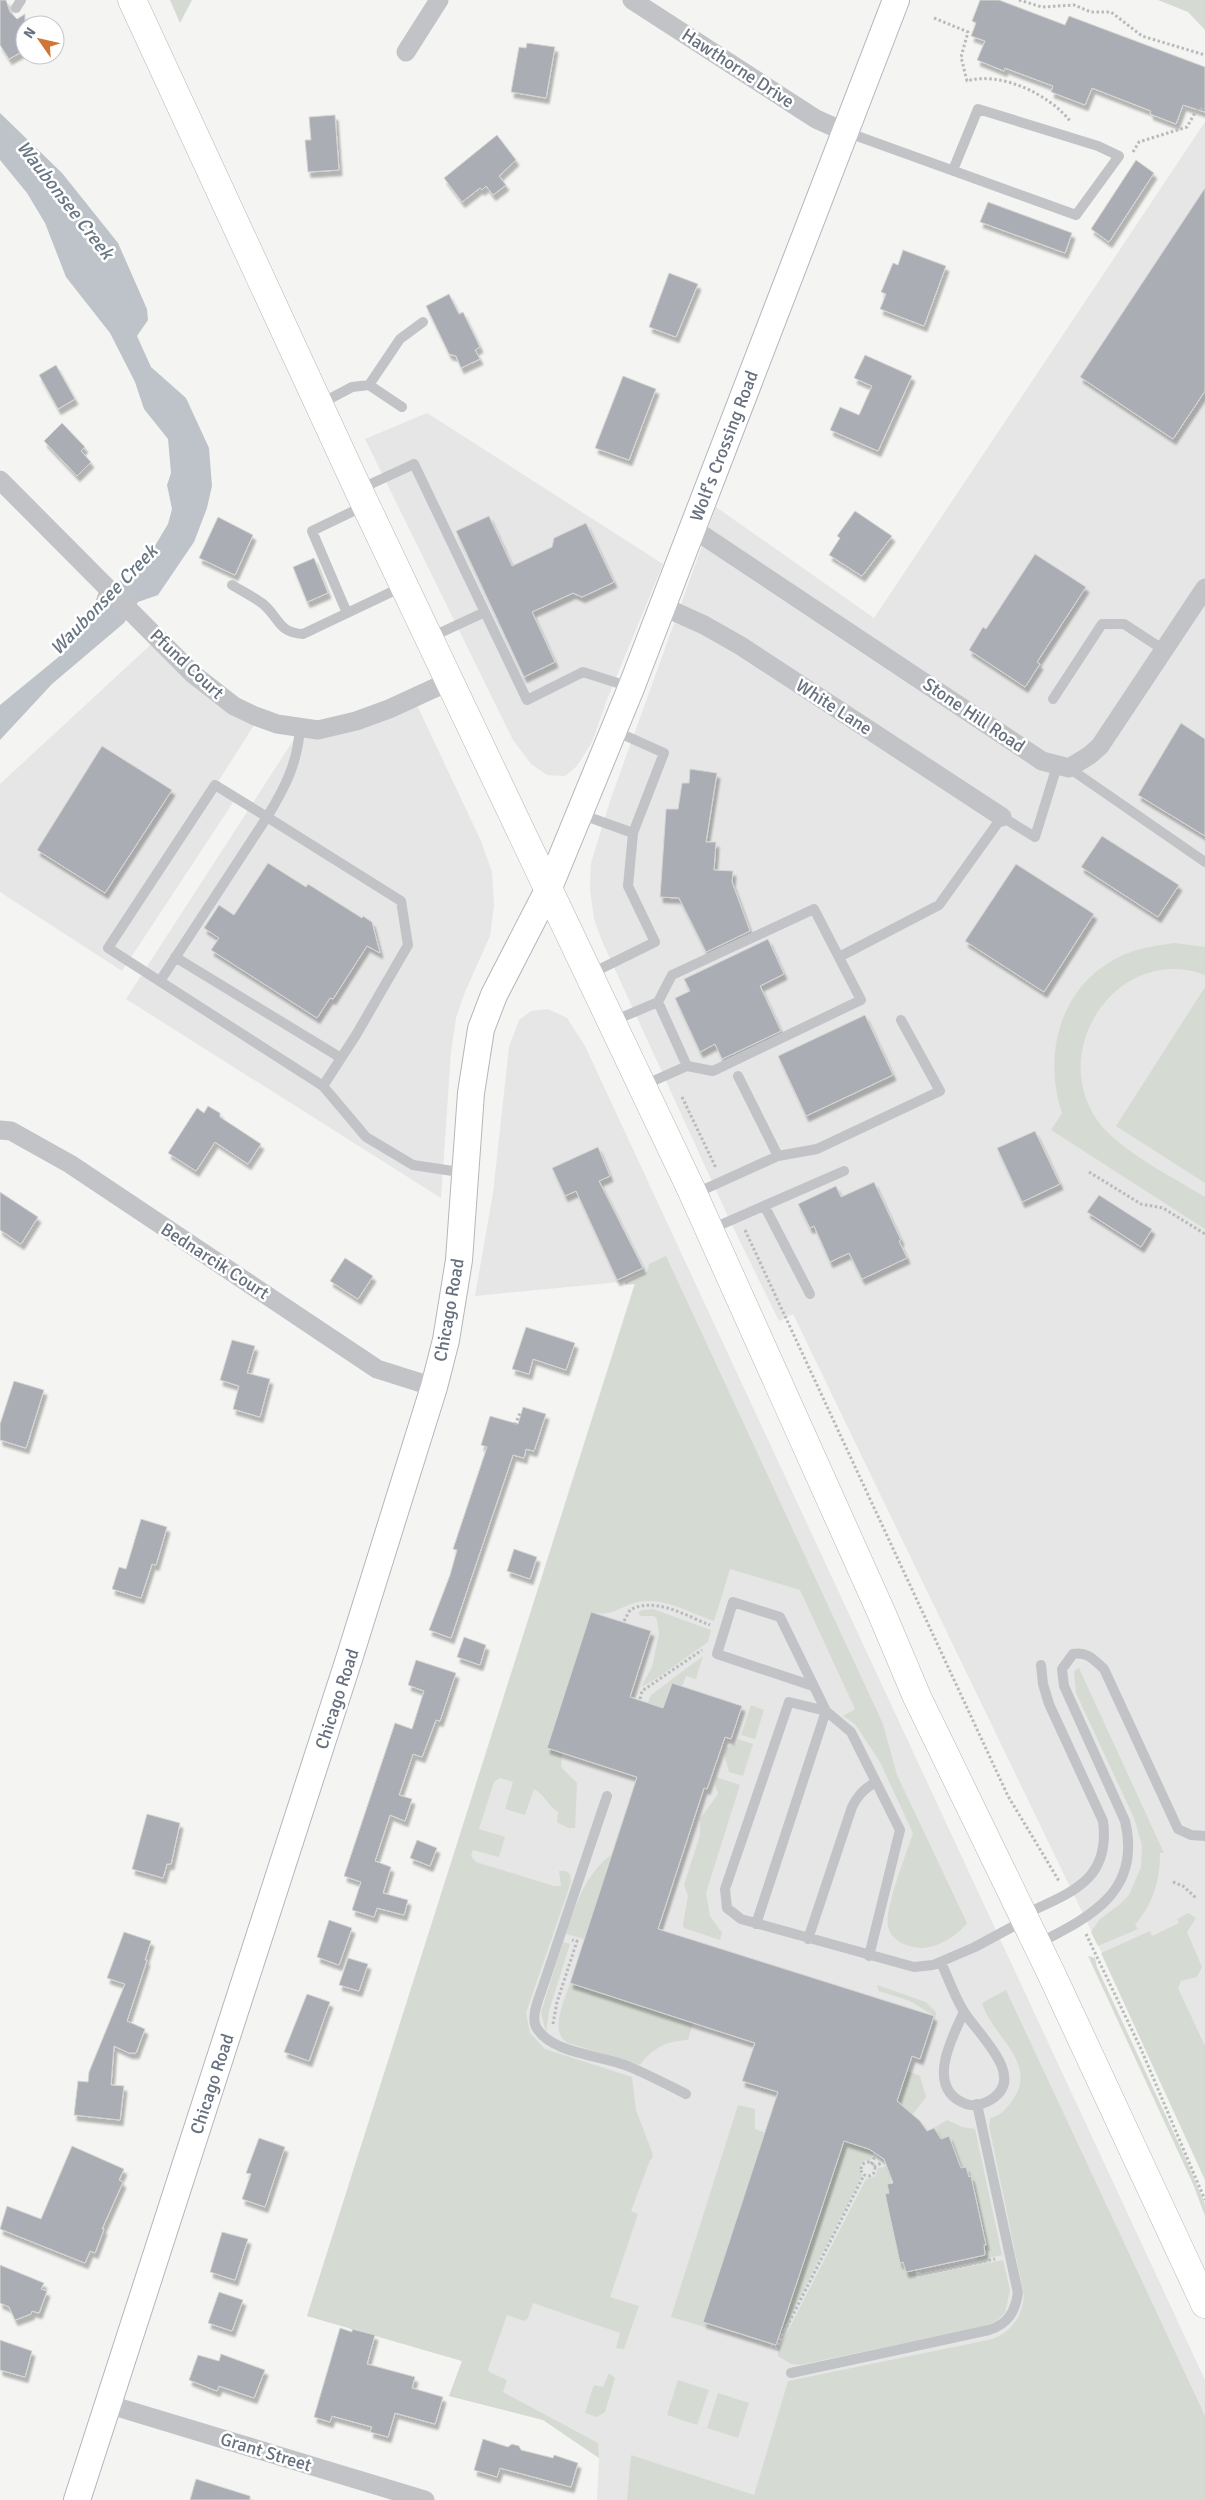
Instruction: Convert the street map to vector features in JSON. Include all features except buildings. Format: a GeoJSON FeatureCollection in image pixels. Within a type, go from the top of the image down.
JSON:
{"type":"FeatureCollection","features":[{"type":"Feature","properties":{"kind":"main road"},"geometry":{"type":"LineString","coordinates":[[132,0],[362,497],[710,1230],[917,1697],[1029,1926],[1205,2304]]}},
{"type":"Feature","properties":{"kind":"main road","name":"Wolf's Crossing Road"},"geometry":{"type":"LineString","coordinates":[[548,890],[631,688],[896,0]]}},
{"type":"Feature","properties":{"kind":"main road","name":"Chicago Road"},"geometry":{"type":"LineString","coordinates":[[77,2500],[358,1631],[434,1387],[446,1340],[459,1260],[474,1069],[481,1029],[494,995],[548,890]]}},
{"type":"Feature","properties":{"kind":"street"},"geometry":{"type":"LineString","coordinates":[[406,52],[439,0]]}},
{"type":"Feature","properties":{"kind":"street","name":"Hawthorne Drive"},"geometry":{"type":"LineString","coordinates":[[632,0],[816,120],[845,132]]}},
{"type":"Feature","properties":{"kind":"street","name":"Pfund Court"},"geometry":{"type":"LineString","coordinates":[[0,480],[193,674],[228,702],[255,716],[277,724],[318,730],[356,721],[389,709],[450,681]]}},
{"type":"Feature","properties":{"kind":"street","name":"Stone Hill Road"},"geometry":{"type":"LineString","coordinates":[[692,528],[1042,761],[1063,767]]}},
{"type":"Feature","properties":{"kind":"street"},"geometry":{"type":"LineString","coordinates":[[1063,767],[1090,756],[1100,746],[1205,588]]}},
{"type":"Feature","properties":{"kind":"street","name":"White Lane"},"geometry":{"type":"LineString","coordinates":[[662,606],[704,625],[741,646],[1002,816]]}},
{"type":"Feature","properties":{"kind":"street","name":"Bednarcik Court"},"geometry":{"type":"LineString","coordinates":[[0,1130],[11,1130],[70,1164],[377,1369],[434,1387]]}},
{"type":"Feature","properties":{"kind":"street","name":"Grant Street"},"geometry":{"type":"LineString","coordinates":[[108,2404],[425,2500]]}},
{"type":"Feature","properties":{"kind":"lane"},"geometry":{"type":"LineString","coordinates":[[845,132],[1076,214],[1119,156],[1098,146],[978,109],[953,170]]}},
{"type":"Feature","properties":{"kind":"lane"},"geometry":{"type":"LineString","coordinates":[[369,385],[400,339],[423,322]]}},
{"type":"Feature","properties":{"kind":"lane"},"geometry":{"type":"LineString","coordinates":[[320,404],[352,387],[369,385],[402,407]]}},
{"type":"Feature","properties":{"kind":"lane"},"geometry":{"type":"LineString","coordinates":[[347,613],[312,531],[414,464],[527,700],[583,672],[631,688]]}},
{"type":"Feature","properties":{"kind":"lane"},"geometry":{"type":"LineString","coordinates":[[232,585],[263,604],[275,620],[292,634],[303,634],[312,631],[405,586]]}},
{"type":"Feature","properties":{"kind":"lane"},"geometry":{"type":"LineString","coordinates":[[429,638],[485,612]]}},
{"type":"Feature","properties":{"kind":"lane"},"geometry":{"type":"LineString","coordinates":[[1053,699],[1102,624],[1124,624],[1164,650]]}},
{"type":"Feature","properties":{"kind":"lane"},"geometry":{"type":"LineString","coordinates":[[160,981],[286,785],[299,749],[300,727]]}},
{"type":"Feature","properties":{"kind":"lane"},"geometry":{"type":"LineString","coordinates":[[590,974],[655,942],[628,886],[633,833],[664,753],[614,730]]}},
{"type":"Feature","properties":{"kind":"lane"},"geometry":{"type":"LineString","coordinates":[[839,957],[939,905],[1002,816],[1035,837],[1063,767],[1205,862]]}},
{"type":"Feature","properties":{"kind":"lane"},"geometry":{"type":"LineString","coordinates":[[323,1086],[408,945],[401,901],[216,785],[108,948],[323,1086],[366,1137],[413,1165],[466,1173]]}},
{"type":"Feature","properties":{"kind":"lane"},"geometry":{"type":"LineString","coordinates":[[580,814],[633,833]]}},
{"type":"Feature","properties":{"kind":"lane"},"geometry":{"type":"LineString","coordinates":[[612,1021],[658,1002],[672,975],[814,909],[861,1000],[713,1071],[687,1066],[642,1086]]}},
{"type":"Feature","properties":{"kind":"lane"},"geometry":{"type":"LineString","coordinates":[[175,957],[341,1058]]}},
{"type":"Feature","properties":{"kind":"lane"},"geometry":{"type":"LineString","coordinates":[[658,1002],[687,1066]]}},
{"type":"Feature","properties":{"kind":"lane"},"geometry":{"type":"LineString","coordinates":[[693,1194],[778,1156],[817,1149],[940,1091],[901,1020]]}},
{"type":"Feature","properties":{"kind":"lane"},"geometry":{"type":"LineString","coordinates":[[738,1076],[778,1156]]}},
{"type":"Feature","properties":{"kind":"lane"},"geometry":{"type":"LineString","coordinates":[[710,1230],[844,1171]]}},
{"type":"Feature","properties":{"kind":"lane"},"geometry":{"type":"LineString","coordinates":[[765,1207],[810,1294]]}},
{"type":"Feature","properties":{"kind":"lane"},"geometry":{"type":"LineString","coordinates":[[813,1686],[717,1654],[733,1602],[780,1617],[826,1711],[850,1732],[900,1830],[869,1956]]}},
{"type":"Feature","properties":{"kind":"lane"},"geometry":{"type":"LineString","coordinates":[[826,1711],[789,1702],[725,1889],[727,1908],[741,1920],[914,1968],[941,1962],[1029,1926],[1081,1922],[1102,1906],[1120,1882],[1128,1859],[1129,1844],[1125,1821],[1064,1686],[1062,1669],[1073,1654],[1078,1653],[1089,1656],[1104,1669],[1178,1829],[1190,1835],[1205,1836]]}},
{"type":"Feature","properties":{"kind":"lane"},"geometry":{"type":"LineString","coordinates":[[1029,1926],[1066,1894],[1089,1879],[1100,1860],[1105,1837],[1102,1821],[1049,1704],[1043,1684],[1041,1664]]}},
{"type":"Feature","properties":{"kind":"lane"},"geometry":{"type":"LineString","coordinates":[[756,1924],[826,1711]]}},
{"type":"Feature","properties":{"kind":"lane"},"geometry":{"type":"LineString","coordinates":[[808,1939],[852,1807],[857,1797],[876,1782]]}},
{"type":"Feature","properties":{"kind":"lane"},"geometry":{"type":"LineString","coordinates":[[607,1796],[534,2015],[537,2029],[554,2042],[568,2049],[629,2066],[686,2094]]}},
{"type":"Feature","properties":{"kind":"lane"},"geometry":{"type":"LineString","coordinates":[[941,1962],[964,2012],[1002,2063],[1004,2080],[996,2096],[984,2104],[969,2105],[954,2098],[945,2085],[944,2067],[951,2042],[964,2012]]}},
{"type":"Feature","properties":{"kind":"lane"},"geometry":{"type":"LineString","coordinates":[[790,2373],[999,2327],[1007,2321],[1016,2304],[1018,2293],[977,2104]]}},
{"type":"Feature","properties":{"kind":"path"},"geometry":{"type":"LineString","coordinates":[[1020,0],[1034,6],[1074,5],[1091,12],[1110,12],[1142,36],[1205,55]]}},
{"type":"Feature","properties":{"kind":"path"},"geometry":{"type":"LineString","coordinates":[[934,18],[968,32],[961,57],[967,81],[979,77],[1000,79],[1013,83],[1061,110],[1073,125]]}},
{"type":"Feature","properties":{"kind":"path"},"geometry":{"type":"LineString","coordinates":[[1130,157],[1139,142],[1182,130],[1190,123],[1196,111],[1205,107]]}},
{"type":"Feature","properties":{"kind":"path"},"geometry":{"type":"LineString","coordinates":[[682,1097],[714,1165]]}},
{"type":"Feature","properties":{"kind":"path"},"geometry":{"type":"LineString","coordinates":[[1089,1172],[1141,1204],[1163,1208],[1205,1234]]}},
{"type":"Feature","properties":{"kind":"path"},"geometry":{"type":"LineString","coordinates":[[745,1229],[1008,1796],[1050,1865]]}},
{"type":"Feature","properties":{"kind":"path"},"geometry":{"type":"LineString","coordinates":[[516,1425],[520,1413]]}},
{"type":"Feature","properties":{"kind":"path"},"geometry":{"type":"LineString","coordinates":[[624,1621],[630,1610],[648,1604],[658,1605],[710,1625]]}},
{"type":"Feature","properties":{"kind":"path"},"geometry":{"type":"LineString","coordinates":[[640,1699],[642,1692],[703,1650]]}},
{"type":"Feature","properties":{"kind":"path"},"geometry":{"type":"LineString","coordinates":[[1173,1882],[1183,1886],[1196,1898]]}},
{"type":"Feature","properties":{"kind":"path"},"geometry":{"type":"LineString","coordinates":[[554,2042],[552,2030],[557,2002],[577,1941],[571,1939]]}},
{"type":"Feature","properties":{"kind":"path"},"geometry":{"type":"LineString","coordinates":[[1090,1941],[1141,2049],[1205,2200]]}},
{"type":"Feature","properties":{"kind":"path"},"geometry":{"type":"LineString","coordinates":[[864,2175],[873,2174],[876,2154]]}},
{"type":"Feature","properties":{"kind":"path"},"geometry":{"type":"LineString","coordinates":[[770,2346],[776,2348],[864,2175],[862,2166],[868,2163],[873,2165],[883,2162]]}},
{"type":"Feature","properties":{"kind":"path"},"geometry":{"type":"LineString","coordinates":[[918,2272],[918,2275],[973,2262],[1010,2256]]}},
{"type":"Feature","properties":{"kind":"shaded area"},"geometry":{"type":"Polygon","coordinates":[[[170,0],[192,0],[180,23],[170,0]]]}},
{"type":"Feature","properties":{"kind":"shaded area"},"geometry":{"type":"Polygon","coordinates":[[[1158,0],[1205,0],[1205,30],[1188,12],[1158,0]]]}},
{"type":"Feature","properties":{"kind":"shaded area"},"geometry":{"type":"Polygon","coordinates":[[[1205,122],[1205,2170],[793,1314],[779,1321],[731,1223],[602,941],[594,919],[590,889],[591,863],[610,801],[716,507],[874,618],[1205,122]]]}},
{"type":"Feature","properties":{"kind":"shaded area"},"geometry":{"type":"Polygon","coordinates":[[[427,413],[663,564],[608,697],[592,742],[577,766],[565,776],[547,775],[531,764],[513,740],[365,439],[427,413]]]}},
{"type":"Feature","properties":{"kind":"shaded area"},"geometry":{"type":"Polygon","coordinates":[[[158,638],[256,722],[216,785],[236,798],[122,971],[0,892],[0,784],[158,638]]]}},
{"type":"Feature","properties":{"kind":"shaded area"},"geometry":{"type":"Polygon","coordinates":[[[415,701],[481,841],[492,872],[494,905],[490,936],[465,992],[456,1018],[451,1052],[441,1198],[126,999],[298,733],[415,701]]]}},
{"type":"Feature","properties":{"kind":"shaded area"},"geometry":{"type":"Polygon","coordinates":[[[1174,943],[1205,947],[1205,975],[1174,969],[1145,974],[1120,988],[1100,1008],[1087,1034],[1081,1062],[1084,1091],[1097,1120],[1118,1142],[1205,1197],[1205,1229],[1051,1130],[1062,1113],[1054,1069],[1060,1026],[1080,988],[1096,972],[1115,959],[1143,948],[1174,943]]]}},
{"type":"Feature","properties":{"kind":"shaded area"},"geometry":{"type":"Polygon","coordinates":[[[1205,987],[1205,1183],[1116,1126],[1205,987]]]}},
{"type":"Feature","properties":{"kind":"shaded area"},"geometry":{"type":"Polygon","coordinates":[[[548,1009],[567,1018],[585,1046],[1205,2380],[1205,2500],[597,2500],[599,2458],[543,2420],[449,2396],[462,2361],[307,2316],[637,1276],[652,1268],[620,1282],[475,1296],[493,1193],[509,1047],[519,1020],[531,1011],[548,1009]]]}},
{"type":"Feature","properties":{"kind":"shaded area"},"geometry":{"type":"Polygon","coordinates":[[[666,1256],[883,1724],[897,1775],[967,1923],[947,1940],[934,1946],[921,1948],[905,1945],[892,1936],[888,1926],[889,1907],[913,1833],[880,1762],[855,1724],[843,1716],[855,1709],[800,1590],[730,1569],[714,1621],[672,1605],[655,1601],[639,1602],[613,1612],[599,1614],[591,1612],[547,1747],[562,1753],[561,1767],[577,1783],[575,1828],[568,1828],[557,1822],[558,1812],[534,1789],[525,1815],[505,1809],[513,1782],[500,1778],[494,1782],[479,1829],[505,1837],[499,1857],[473,1850],[471,1856],[476,1862],[554,1886],[561,1886],[559,1871],[566,1871],[570,1874],[571,1882],[526,2013],[530,2033],[545,2049],[632,2077],[636,2110],[652,2152],[653,2157],[650,2160],[631,2211],[638,2214],[610,2297],[639,2306],[624,2349],[616,2348],[620,2333],[533,2303],[528,2318],[524,2321],[507,2315],[488,2369],[489,2372],[507,2380],[503,2392],[598,2443],[599,2458],[543,2420],[449,2396],[462,2361],[307,2316],[635,1284],[625,1285],[625,1282],[647,1272],[649,1264],[666,1256]]]}},
{"type":"Feature","properties":{"kind":"shaded area"},"geometry":{"type":"Polygon","coordinates":[[[653,1609],[711,1630],[708,1642],[656,1679],[641,1687],[652,1667],[659,1634],[657,1619],[654,1616],[641,1616],[638,1613],[642,1610],[653,1609]]]}},
{"type":"Feature","properties":{"kind":"shaded area"},"geometry":{"type":"Polygon","coordinates":[[[703,1656],[696,1679],[686,1676],[682,1686],[671,1683],[663,1708],[648,1703],[651,1695],[703,1656]]]}},
{"type":"Feature","properties":{"kind":"shaded area"},"geometry":{"type":"Polygon","coordinates":[[[1079,1668],[1164,1853],[1160,1853],[1159,1873],[1151,1900],[1135,1925],[1138,1929],[1098,1946],[1091,1932],[1100,1919],[1129,1895],[1141,1867],[1142,1845],[1134,1818],[1076,1693],[1074,1671],[1079,1668]]]}},
{"type":"Feature","properties":{"kind":"shaded area"},"geometry":{"type":"Polygon","coordinates":[[[751,1705],[764,1710],[755,1739],[741,1735],[751,1705]]]}},
{"type":"Feature","properties":{"kind":"shaded area"},"geometry":{"type":"Polygon","coordinates":[[[738,1739],[753,1744],[743,1776],[729,1772],[724,1754],[726,1748],[737,1743],[738,1739]]]}},
{"type":"Feature","properties":{"kind":"shaded area"},"geometry":{"type":"Polygon","coordinates":[[[716,1777],[740,1785],[706,1893],[710,1916],[722,1933],[720,1940],[684,1928],[683,1924],[688,1896],[684,1885],[700,1835],[700,1819],[718,1794],[715,1784],[716,1777]]]}},
{"type":"Feature","properties":{"kind":"shaded area"},"geometry":{"type":"Polygon","coordinates":[[[611,1855],[605,1873],[608,1874],[584,1939],[566,1934],[582,1890],[594,1871],[611,1855]]]}},
{"type":"Feature","properties":{"kind":"shaded area"},"geometry":{"type":"Polygon","coordinates":[[[1188,1913],[1196,1918],[1187,1932],[1202,1967],[1197,1977],[1181,1981],[1178,1988],[1205,2046],[1205,2180],[1101,1953],[1150,1931],[1152,1936],[1179,1923],[1177,1919],[1188,1913]]]}},
{"type":"Feature","properties":{"kind":"shaded area"},"geometry":{"type":"Polygon","coordinates":[[[563,1942],[570,1944],[549,2011],[546,2033],[541,2012],[563,1942]]]}},
{"type":"Feature","properties":{"kind":"shaded area"},"geometry":{"type":"Polygon","coordinates":[[[1088,1956],[1095,1958],[1097,1967],[1185,2157],[1205,2204],[1205,2216],[1193,2184],[1088,1956]]]}},
{"type":"Feature","properties":{"kind":"shaded area"},"geometry":{"type":"Polygon","coordinates":[[[570,1983],[693,2023],[688,2040],[661,2046],[640,2065],[568,2043],[559,2032],[559,2024],[562,2006],[570,1983]]]}},
{"type":"Feature","properties":{"kind":"shaded area"},"geometry":{"type":"Polygon","coordinates":[[[877,1985],[926,2002],[936,2012],[935,2022],[933,2021],[934,2016],[910,2001],[879,1991],[877,1985]]]}},
{"type":"Feature","properties":{"kind":"shaded area"},"geometry":{"type":"Polygon","coordinates":[[[1006,1990],[1205,2416],[1205,2500],[627,2500],[631,2455],[754,2495],[788,2381],[993,2339],[1006,2332],[1015,2322],[1021,2310],[1024,2296],[989,2126],[990,2118],[1005,2110],[1011,2102],[1019,2088],[1021,2075],[1012,2051],[987,2015],[982,2003],[1006,1990]]]}},
{"type":"Feature","properties":{"kind":"shaded area"},"geometry":{"type":"Polygon","coordinates":[[[907,2071],[920,2076],[926,2097],[913,2114],[892,2117],[907,2071]]]}},
{"type":"Feature","properties":{"kind":"shaded area"},"geometry":{"type":"Polygon","coordinates":[[[738,2105],[755,2109],[755,2129],[765,2133],[703,2321],[706,2323],[705,2327],[671,2317],[738,2105]]]}},
{"type":"Feature","properties":{"kind":"shaded area"},"geometry":{"type":"Polygon","coordinates":[[[947,2120],[962,2127],[975,2129],[1002,2255],[977,2260],[976,2257],[985,2255],[981,2246],[986,2244],[971,2177],[967,2178],[966,2167],[954,2170],[955,2152],[949,2136],[941,2139],[934,2128],[947,2120]]]}},
{"type":"Feature","properties":{"kind":"shaded area"},"geometry":{"type":"Polygon","coordinates":[[[844,2141],[874,2150],[871,2160],[863,2161],[859,2167],[862,2176],[778,2340],[844,2141]]]}},
{"type":"Feature","properties":{"kind":"shaded area"},"geometry":{"type":"Polygon","coordinates":[[[888,2166],[891,2183],[887,2184],[889,2193],[885,2195],[900,2262],[903,2262],[906,2272],[915,2270],[916,2278],[1003,2260],[1010,2290],[1005,2313],[996,2321],[985,2326],[800,2365],[791,2364],[778,2356],[778,2350],[866,2179],[875,2176],[878,2168],[888,2166]]]}},
{"type":"Feature","properties":{"kind":"shaded area"},"geometry":{"type":"Polygon","coordinates":[[[609,2373],[615,2378],[605,2412],[597,2417],[585,2413],[593,2387],[595,2385],[603,2387],[609,2373]]]}},
{"type":"Feature","properties":{"kind":"shaded area"},"geometry":{"type":"Polygon","coordinates":[[[678,2380],[709,2390],[697,2425],[667,2415],[678,2380]]]}},
{"type":"Feature","properties":{"kind":"shaded area"},"geometry":{"type":"Polygon","coordinates":[[[718,2393],[749,2403],[738,2438],[707,2428],[718,2393]]]}},
{"type":"Feature","properties":{"kind":"water","name":"Waubonsee Creek"},"geometry":{"type":"Polygon","coordinates":[[[0,113],[62,173],[118,243],[147,309],[148,320],[137,336],[151,367],[186,398],[209,448],[212,486],[207,508],[194,542],[158,595],[138,602],[124,623],[52,684],[0,740],[0,705],[61,655],[74,629],[95,603],[100,588],[138,574],[168,524],[172,509],[167,485],[171,473],[168,439],[144,409],[135,382],[110,333],[66,277],[45,223],[27,193],[0,160],[0,113]]]}}]}
